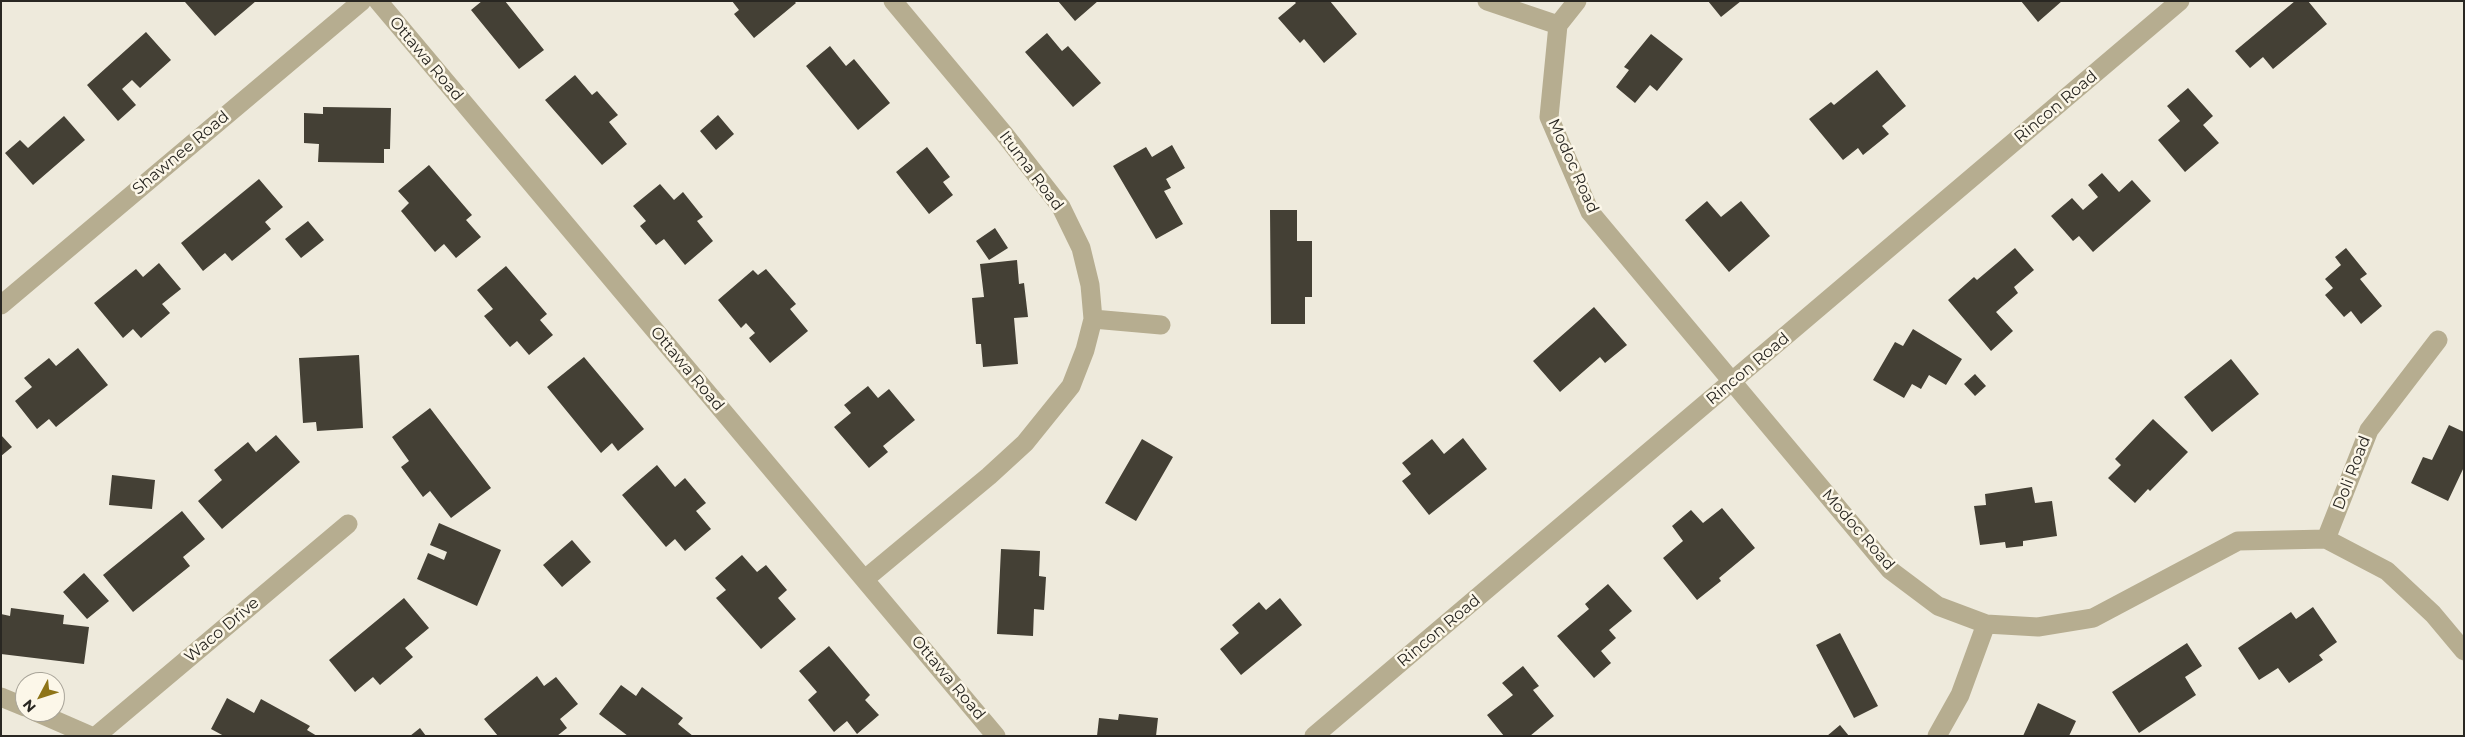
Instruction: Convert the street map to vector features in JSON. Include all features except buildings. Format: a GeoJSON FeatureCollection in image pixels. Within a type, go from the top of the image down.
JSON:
{"type":"FeatureCollection","features":[{"type":"Feature","properties":{"kind":"street","name":"Shawnee Road"},"geometry":{"type":"LineString","coordinates":[[1,305],[362,1]]}},
{"type":"Feature","properties":{"kind":"street","name":"Ottawa Road"},"geometry":{"type":"LineString","coordinates":[[378,1],[996,736]]}},
{"type":"Feature","properties":{"kind":"street","name":"Ituma Road"},"geometry":{"type":"LineString","coordinates":[[864,579],[989,476],[1025,443],[1071,386],[1085,350],[1093,319],[1090,285],[1082,248],[1061,207],[1005,135],[893,1]]}},
{"type":"Feature","properties":{"kind":"street"},"geometry":{"type":"LineString","coordinates":[[1487,1],[1558,25],[1578,1]]}},
{"type":"Feature","properties":{"kind":"street","name":"Rincon Road"},"geometry":{"type":"LineString","coordinates":[[1314,736],[2180,1]]}},
{"type":"Feature","properties":{"kind":"street","name":"Modoc Road"},"geometry":{"type":"LineString","coordinates":[[1558,25],[1549,117],[1590,212],[1890,570],[1938,606],[1986,624],[2038,627],[2093,618],[2238,541],[2326,539],[2387,571],[2433,614],[2464,651]]}},
{"type":"Feature","properties":{"kind":"street"},"geometry":{"type":"LineString","coordinates":[[1093,319],[1161,325]]}},
{"type":"Feature","properties":{"kind":"street","name":"Doli Road"},"geometry":{"type":"LineString","coordinates":[[2326,539],[2369,430],[2438,340]]}},
{"type":"Feature","properties":{"kind":"street","name":"Waco Drive"},"geometry":{"type":"LineString","coordinates":[[96,736],[348,524]]}},
{"type":"Feature","properties":{"kind":"street"},"geometry":{"type":"LineString","coordinates":[[1937,736],[1960,695],[1986,624]]}},
{"type":"Feature","properties":{"kind":"street"},"geometry":{"type":"LineString","coordinates":[[1,697],[15,703]]}},
{"type":"Feature","properties":{"kind":"street"},"geometry":{"type":"LineString","coordinates":[[59,722],[91,736]]}}]}
